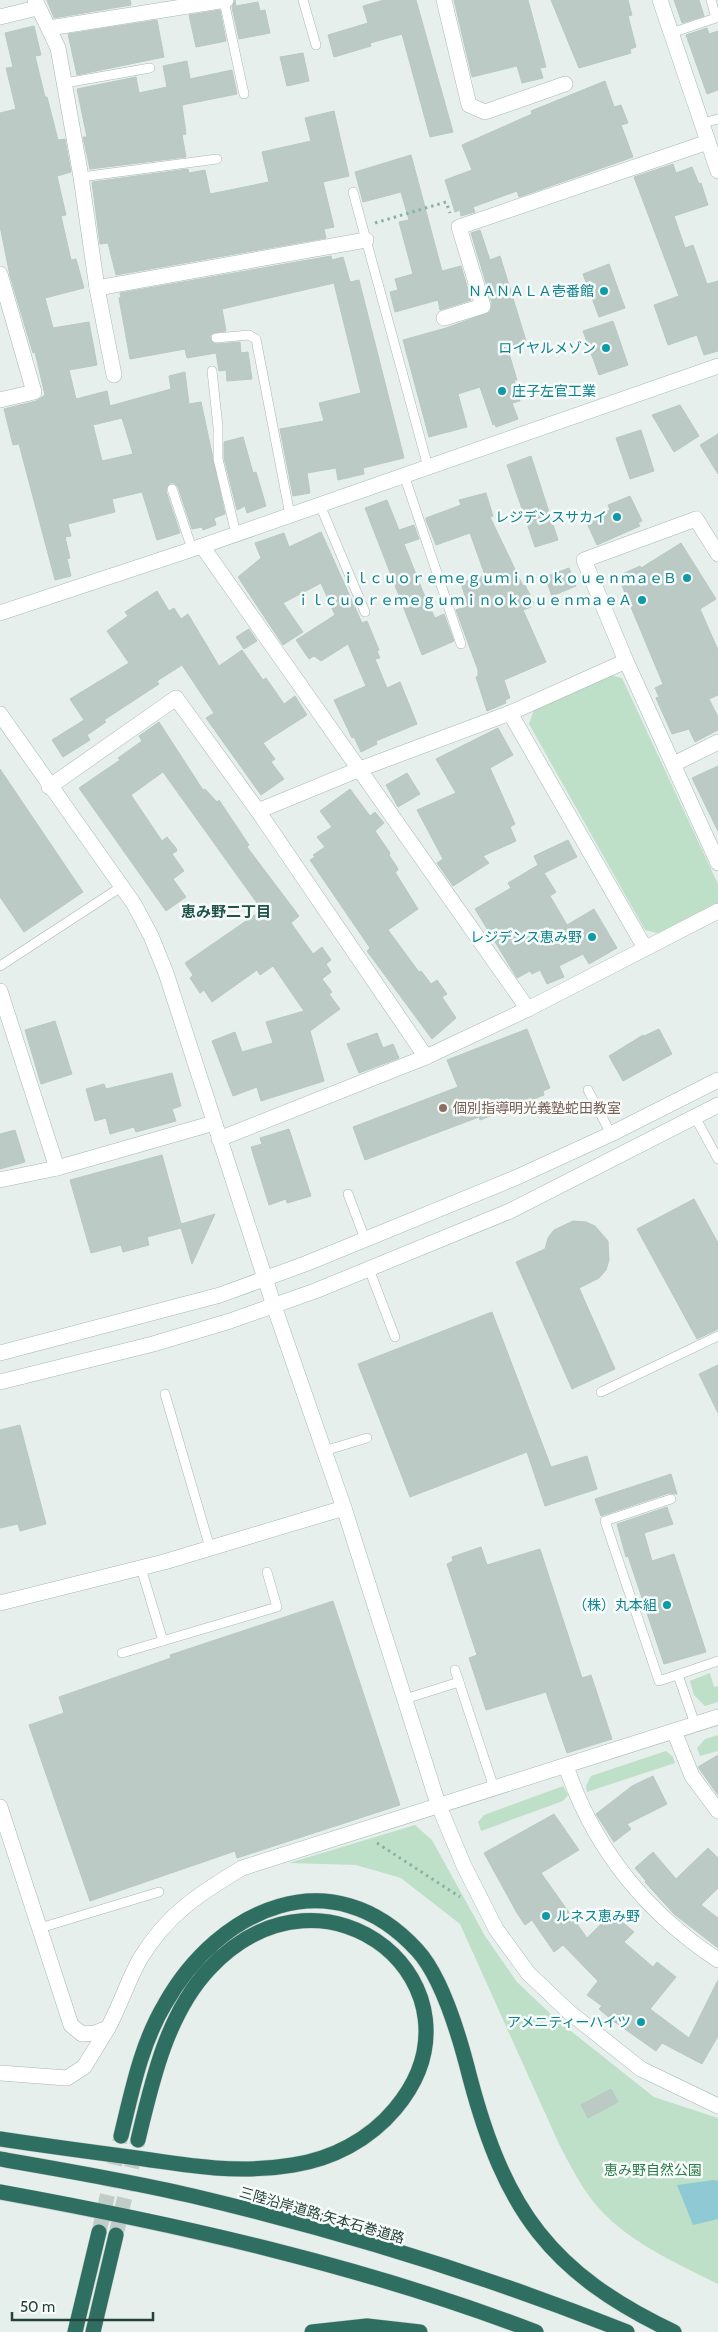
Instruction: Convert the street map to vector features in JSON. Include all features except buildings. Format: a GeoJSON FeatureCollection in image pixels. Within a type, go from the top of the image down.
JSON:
{"type":"FeatureCollection","features":[{"type":"Feature","properties":{"kind":"highway"},"geometry":{"type":"LineString","coordinates":[[121,2136],[140,2061],[151,2033],[164,2004],[202,1952],[223,1934],[263,1910],[308,1901],[331,1902],[356,1908],[379,1918],[399,1934],[418,1951],[433,1974],[456,2030],[489,2141],[515,2200],[535,2229],[578,2274],[603,2294],[674,2332]]}},
{"type":"Feature","properties":{"kind":"highway"},"geometry":{"type":"LineString","coordinates":[[0,2139],[230,2170],[295,2165],[340,2151],[365,2137],[387,2119],[403,2100],[416,2078],[422,2057],[425,2033],[424,2013],[410,1976],[396,1956],[378,1940],[355,1927],[332,1921],[288,1922],[250,1937],[227,1952],[208,1970],[193,1990],[177,2018],[152,2080],[138,2140]]}},
{"type":"Feature","properties":{"kind":"highway","name":"三陸沿岸道路;矢本石巻道路"},"geometry":{"type":"LineString","coordinates":[[0,2159],[193,2196],[330,2232],[447,2268],[626,2332]]}},
{"type":"Feature","properties":{"kind":"highway"},"geometry":{"type":"LineString","coordinates":[[0,2192],[185,2229],[316,2262],[436,2298],[536,2332]]}},
{"type":"Feature","properties":{"kind":"highway"},"geometry":{"type":"LineString","coordinates":[[75,2332],[99,2232]]}},
{"type":"Feature","properties":{"kind":"highway"},"geometry":{"type":"LineString","coordinates":[[93,2332],[116,2235]]}},
{"type":"Feature","properties":{"kind":"highway"},"geometry":{"type":"LineString","coordinates":[[312,2332],[367,2326],[420,2332]]}},
{"type":"Feature","properties":{"kind":"street"},"geometry":{"type":"LineString","coordinates":[[444,0],[468,105],[485,112],[565,84]]}},
{"type":"Feature","properties":{"kind":"street"},"geometry":{"type":"LineString","coordinates":[[660,0],[718,172]]}},
{"type":"Feature","properties":{"kind":"street"},"geometry":{"type":"LineString","coordinates":[[49,28],[220,1]]}},
{"type":"Feature","properties":{"kind":"street"},"geometry":{"type":"LineString","coordinates":[[0,17],[36,4],[58,48],[81,177],[97,288],[114,375]]}},
{"type":"Feature","properties":{"kind":"street"},"geometry":{"type":"LineString","coordinates":[[444,318],[483,306],[458,227],[708,142]]}},
{"type":"Feature","properties":{"kind":"street"},"geometry":{"type":"LineString","coordinates":[[97,288],[364,233]]}},
{"type":"Feature","properties":{"kind":"street"},"geometry":{"type":"LineString","coordinates":[[0,274],[2,292],[34,392],[0,400]]}},
{"type":"Feature","properties":{"kind":"street"},"geometry":{"type":"LineString","coordinates":[[0,613],[236,534],[718,366]]}},
{"type":"Feature","properties":{"kind":"street"},"geometry":{"type":"LineString","coordinates":[[718,554],[696,519],[584,560],[626,661],[718,863]]}},
{"type":"Feature","properties":{"kind":"street"},"geometry":{"type":"LineString","coordinates":[[197,547],[360,769],[528,1009]]}},
{"type":"Feature","properties":{"kind":"street"},"geometry":{"type":"LineString","coordinates":[[258,811],[360,769],[510,713],[626,661]]}},
{"type":"Feature","properties":{"kind":"street"},"geometry":{"type":"LineString","coordinates":[[49,787],[176,698],[258,811],[426,1057]]}},
{"type":"Feature","properties":{"kind":"street"},"geometry":{"type":"LineString","coordinates":[[510,713],[645,948]]}},
{"type":"Feature","properties":{"kind":"street"},"geometry":{"type":"LineString","coordinates":[[0,714],[49,787],[121,887],[151,936],[162,963],[274,1306],[344,1508],[438,1804],[464,1866],[496,1929],[528,1974],[569,2012],[641,2069],[718,2106]]}},
{"type":"Feature","properties":{"kind":"street"},"geometry":{"type":"LineString","coordinates":[[674,764],[718,742]]}},
{"type":"Feature","properties":{"kind":"street"},"geometry":{"type":"LineString","coordinates":[[219,1138],[426,1057],[528,1009],[718,911]]}},
{"type":"Feature","properties":{"kind":"street"},"geometry":{"type":"LineString","coordinates":[[0,991],[57,1168]]}},
{"type":"Feature","properties":{"kind":"street"},"geometry":{"type":"LineString","coordinates":[[0,1353],[220,1295],[265,1277],[306,1264],[515,1178],[611,1134],[718,1080]]}},
{"type":"Feature","properties":{"kind":"street"},"geometry":{"type":"LineString","coordinates":[[0,1382],[153,1344],[274,1306],[510,1211],[718,1105]]}},
{"type":"Feature","properties":{"kind":"street"},"geometry":{"type":"LineString","coordinates":[[0,1180],[57,1168],[214,1123]]}},
{"type":"Feature","properties":{"kind":"street"},"geometry":{"type":"LineString","coordinates":[[0,1603],[141,1568],[344,1508]]}},
{"type":"Feature","properties":{"kind":"street"},"geometry":{"type":"LineString","coordinates":[[0,2073],[67,2078],[84,2067],[108,2028],[145,1952],[168,1920],[202,1892],[242,1868],[438,1804],[566,1766],[718,1717]]}},
{"type":"Feature","properties":{"kind":"street"},"geometry":{"type":"LineString","coordinates":[[674,1730],[692,1776],[718,1811]]}},
{"type":"Feature","properties":{"kind":"street"},"geometry":{"type":"LineString","coordinates":[[566,1766],[598,1838],[630,1884],[665,1920],[718,1960]]}},
{"type":"Feature","properties":{"kind":"street"},"geometry":{"type":"LineString","coordinates":[[0,1807],[71,2025],[82,2034],[95,2033],[108,2028]]}},
{"type":"Feature","properties":{"kind":"lane"},"geometry":{"type":"LineString","coordinates":[[303,0],[316,45]]}},
{"type":"Feature","properties":{"kind":"lane"},"geometry":{"type":"LineString","coordinates":[[671,33],[716,18],[711,0]]}},
{"type":"Feature","properties":{"kind":"lane"},"geometry":{"type":"LineString","coordinates":[[220,1],[244,94]]}},
{"type":"Feature","properties":{"kind":"lane"},"geometry":{"type":"LineString","coordinates":[[65,83],[150,68]]}},
{"type":"Feature","properties":{"kind":"lane"},"geometry":{"type":"LineString","coordinates":[[702,124],[718,119]]}},
{"type":"Feature","properties":{"kind":"lane"},"geometry":{"type":"LineString","coordinates":[[81,177],[216,159]]}},
{"type":"Feature","properties":{"kind":"lane"},"geometry":{"type":"LineString","coordinates":[[353,192],[428,467]]}},
{"type":"Feature","properties":{"kind":"lane"},"geometry":{"type":"LineString","coordinates":[[216,338],[249,335],[256,339],[290,515]]}},
{"type":"Feature","properties":{"kind":"lane"},"geometry":{"type":"LineString","coordinates":[[212,371],[218,427],[218,459],[236,534]]}},
{"type":"Feature","properties":{"kind":"lane"},"geometry":{"type":"LineString","coordinates":[[404,475],[461,644]]}},
{"type":"Feature","properties":{"kind":"lane"},"geometry":{"type":"LineString","coordinates":[[172,489],[197,547]]}},
{"type":"Feature","properties":{"kind":"lane"},"geometry":{"type":"LineString","coordinates":[[320,504],[365,612]]}},
{"type":"Feature","properties":{"kind":"lane"},"geometry":{"type":"LineString","coordinates":[[0,966],[121,887]]}},
{"type":"Feature","properties":{"kind":"lane"},"geometry":{"type":"LineString","coordinates":[[588,1090],[611,1134]]}},
{"type":"Feature","properties":{"kind":"lane"},"geometry":{"type":"LineString","coordinates":[[695,1117],[718,1159]]}},
{"type":"Feature","properties":{"kind":"lane"},"geometry":{"type":"LineString","coordinates":[[348,1194],[365,1239]]}},
{"type":"Feature","properties":{"kind":"lane"},"geometry":{"type":"LineString","coordinates":[[368,1269],[395,1336]]}},
{"type":"Feature","properties":{"kind":"lane"},"geometry":{"type":"LineString","coordinates":[[601,1392],[718,1336]]}},
{"type":"Feature","properties":{"kind":"lane"},"geometry":{"type":"LineString","coordinates":[[165,1394],[210,1548]]}},
{"type":"Feature","properties":{"kind":"lane"},"geometry":{"type":"LineString","coordinates":[[324,1451],[366,1438]]}},
{"type":"Feature","properties":{"kind":"lane"},"geometry":{"type":"LineString","coordinates":[[670,1499],[605,1521],[659,1681],[718,1661]]}},
{"type":"Feature","properties":{"kind":"lane"},"geometry":{"type":"LineString","coordinates":[[141,1568],[163,1641]]}},
{"type":"Feature","properties":{"kind":"lane"},"geometry":{"type":"LineString","coordinates":[[122,1653],[277,1607],[267,1572]]}},
{"type":"Feature","properties":{"kind":"lane"},"geometry":{"type":"LineString","coordinates":[[455,1670],[494,1788]]}},
{"type":"Feature","properties":{"kind":"lane"},"geometry":{"type":"LineString","coordinates":[[678,1675],[695,1724]]}},
{"type":"Feature","properties":{"kind":"lane"},"geometry":{"type":"LineString","coordinates":[[405,1699],[459,1682]]}},
{"type":"Feature","properties":{"kind":"lane"},"geometry":{"type":"LineString","coordinates":[[40,1928],[159,1892]]}},
{"type":"Feature","properties":{"kind":"path"},"geometry":{"type":"LineString","coordinates":[[364,233],[446,202],[454,228],[458,227]]}},
{"type":"Feature","properties":{"kind":"path"},"geometry":{"type":"LineString","coordinates":[[371,1838],[467,1902]]}},
{"type":"Feature","properties":{"kind":"green space"},"geometry":{"type":"Polygon","coordinates":[[[610,675],[622,678],[718,884],[718,903],[661,934],[645,930],[529,724],[535,707],[610,675]]]}},
{"type":"Feature","properties":{"kind":"green space"},"geometry":{"type":"Polygon","coordinates":[[[710,1673],[714,1687],[718,1686],[718,1702],[705,1706],[694,1695],[690,1681],[710,1673]]]}},
{"type":"Feature","properties":{"kind":"green space"},"geometry":{"type":"Polygon","coordinates":[[[718,1735],[718,1751],[700,1756],[697,1748],[705,1739],[718,1735]]]}},
{"type":"Feature","properties":{"kind":"green space"},"geometry":{"type":"Polygon","coordinates":[[[666,1751],[673,1757],[675,1763],[587,1792],[586,1786],[591,1776],[666,1751]]]}},
{"type":"Feature","properties":{"kind":"green space"},"geometry":{"type":"Polygon","coordinates":[[[563,1786],[568,1795],[563,1801],[481,1831],[478,1822],[484,1815],[563,1786]]]}},
{"type":"Feature","properties":{"kind":"green space","name":"恵み野自然公園"},"geometry":{"type":"Polygon","coordinates":[[[415,1825],[432,1840],[485,1936],[517,1982],[557,2020],[654,2097],[718,2118],[718,2284],[634,2239],[592,2200],[574,2173],[559,2144],[460,1924],[401,1878],[356,1865],[289,1863],[415,1825]]]}},
{"type":"Feature","properties":{"kind":"water"},"geometry":{"type":"Polygon","coordinates":[[[718,2181],[718,2219],[693,2225],[677,2185],[718,2181]]]}},
{"type":"Feature","properties":{"kind":"tunnel"},"geometry":{"type":"LineString","coordinates":[[99,2232],[121,2136]]}},
{"type":"Feature","properties":{"kind":"tunnel"},"geometry":{"type":"LineString","coordinates":[[116,2235],[138,2140]]}},
{"type":"Feature","properties":{"kind":"place","name":"ＮＡＮＡＬＡ壱番館"},"geometry":{"type":"Point","coordinates":[604,291]}},
{"type":"Feature","properties":{"kind":"place","name":"ロイヤルメゾン"},"geometry":{"type":"Point","coordinates":[606,348]}},
{"type":"Feature","properties":{"kind":"place","name":"庄子左官工業"},"geometry":{"type":"Point","coordinates":[502,391]}},
{"type":"Feature","properties":{"kind":"place","name":"レジデンスサカイ"},"geometry":{"type":"Point","coordinates":[617,517]}},
{"type":"Feature","properties":{"kind":"place","name":"ｉｌｃｕｏｒｅｍｅｇｕｍｉｎｏｋｏｕｅｎｍａｅＢ"},"geometry":{"type":"Point","coordinates":[687,578]}},
{"type":"Feature","properties":{"kind":"place","name":"ｉｌｃｕｏｒｅｍｅｇｕｍｉｎｏｋｏｕｅｎｍａｅＡ"},"geometry":{"type":"Point","coordinates":[642,600]}},
{"type":"Feature","properties":{"kind":"place","name":"レジデンス恵み野"},"geometry":{"type":"Point","coordinates":[592,937]}},
{"type":"Feature","properties":{"kind":"place","name":"個別指導明光義塾蛇田教室"},"geometry":{"type":"Point","coordinates":[443,1108]}},
{"type":"Feature","properties":{"kind":"place","name":"（株）丸本組"},"geometry":{"type":"Point","coordinates":[667,1605]}},
{"type":"Feature","properties":{"kind":"place","name":"ルネス恵み野"},"geometry":{"type":"Point","coordinates":[546,1916]}},
{"type":"Feature","properties":{"kind":"place","name":"アメニティーハイツ"},"geometry":{"type":"Point","coordinates":[641,2022]}},
{"type":"Feature","properties":{"kind":"district","name":"恵み野二丁目"},"geometry":{"type":"Point","coordinates":[226,912]}}]}
